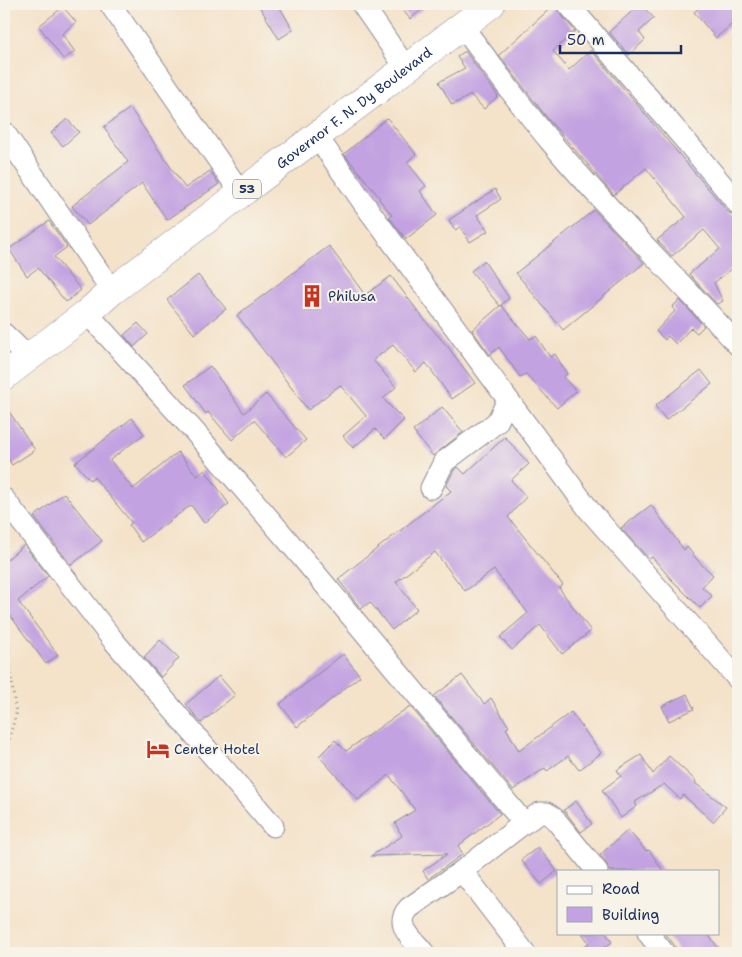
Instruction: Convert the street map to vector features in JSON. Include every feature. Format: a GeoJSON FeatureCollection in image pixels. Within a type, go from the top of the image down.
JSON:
{"type":"FeatureCollection","features":[{"type":"Feature","properties":{"kind":"highway","name":"Governor F. N. Dy Boulevard"},"geometry":{"type":"LineString","coordinates":[[4,376],[88,313],[112,290],[491,4]]}},
{"type":"Feature","properties":{"kind":"street"},"geometry":{"type":"LineString","coordinates":[[110,4],[241,194]]}},
{"type":"Feature","properties":{"kind":"street"},"geometry":{"type":"LineString","coordinates":[[362,4],[406,68]]}},
{"type":"Feature","properties":{"kind":"street"},"geometry":{"type":"LineString","coordinates":[[568,4],[738,204]]}},
{"type":"Feature","properties":{"kind":"street"},"geometry":{"type":"LineString","coordinates":[[462,26],[549,140],[605,204],[738,345]]}},
{"type":"Feature","properties":{"kind":"street"},"geometry":{"type":"LineString","coordinates":[[4,132],[112,290]]}},
{"type":"Feature","properties":{"kind":"street"},"geometry":{"type":"LineString","coordinates":[[316,135],[365,205],[589,510],[738,679]]}},
{"type":"Feature","properties":{"kind":"street"},"geometry":{"type":"LineString","coordinates":[[88,313],[300,555],[524,822]]}},
{"type":"Feature","properties":{"kind":"street"},"geometry":{"type":"LineString","coordinates":[[4,334],[28,357]]}},
{"type":"Feature","properties":{"kind":"street"},"geometry":{"type":"LineString","coordinates":[[431,488],[444,462],[497,422],[508,400]]}},
{"type":"Feature","properties":{"kind":"street"},"geometry":{"type":"LineString","coordinates":[[4,499],[113,640],[273,826]]}},
{"type":"Feature","properties":{"kind":"street"},"geometry":{"type":"LineString","coordinates":[[424,953],[404,928],[402,922],[404,913],[408,908],[462,871],[524,822],[540,812],[551,815],[596,870]]}},
{"type":"Feature","properties":{"kind":"street"},"geometry":{"type":"LineString","coordinates":[[462,871],[525,953]]}},
{"type":"Feature","properties":{"kind":"street"},"geometry":{"type":"LineString","coordinates":[[649,934],[664,953]]}},
{"type":"Feature","properties":{"kind":"path"},"geometry":{"type":"LineString","coordinates":[[4,630],[10,645],[16,714],[4,757]]}},
{"type":"Feature","properties":{"kind":"building"},"geometry":{"type":"Polygon","coordinates":[[[258,4],[278,4],[293,30],[279,39],[258,4]]]}},
{"type":"Feature","properties":{"kind":"building"},"geometry":{"type":"Polygon","coordinates":[[[398,4],[429,4],[410,19],[398,4]]]}},
{"type":"Feature","properties":{"kind":"building"},"geometry":{"type":"Polygon","coordinates":[[[555,4],[559,12],[575,31],[553,51],[569,70],[591,50],[728,212],[738,216],[738,264],[714,283],[723,301],[717,304],[689,274],[720,249],[704,230],[672,256],[657,240],[686,217],[646,168],[614,195],[548,119],[499,55],[555,4]]]}},
{"type":"Feature","properties":{"kind":"building"},"geometry":{"type":"Polygon","coordinates":[[[640,4],[654,18],[639,32],[645,40],[629,55],[609,32],[640,4]]]}},
{"type":"Feature","properties":{"kind":"building"},"geometry":{"type":"Polygon","coordinates":[[[704,4],[738,4],[738,19],[716,38],[694,12],[704,4]]]}},
{"type":"Feature","properties":{"kind":"building"},"geometry":{"type":"Polygon","coordinates":[[[63,7],[76,22],[62,34],[75,52],[63,59],[39,26],[63,7]]]}},
{"type":"Feature","properties":{"kind":"building"},"geometry":{"type":"Polygon","coordinates":[[[465,51],[498,96],[484,109],[471,95],[452,105],[439,82],[465,68],[457,57],[465,51]]]}},
{"type":"Feature","properties":{"kind":"building"},"geometry":{"type":"Polygon","coordinates":[[[130,108],[185,188],[210,171],[219,184],[167,220],[142,183],[88,225],[72,206],[128,162],[104,127],[130,108]]]}},
{"type":"Feature","properties":{"kind":"building"},"geometry":{"type":"Polygon","coordinates":[[[387,118],[416,154],[407,162],[426,186],[420,191],[437,215],[406,239],[389,217],[392,215],[380,198],[344,154],[387,118]]]}},
{"type":"Feature","properties":{"kind":"building"},"geometry":{"type":"Polygon","coordinates":[[[67,119],[79,132],[63,146],[51,133],[67,119]]]}},
{"type":"Feature","properties":{"kind":"building"},"geometry":{"type":"Polygon","coordinates":[[[495,189],[501,199],[477,215],[488,231],[470,242],[460,227],[455,230],[449,220],[495,189]]]}},
{"type":"Feature","properties":{"kind":"building"},"geometry":{"type":"Polygon","coordinates":[[[594,210],[644,263],[563,330],[516,273],[594,210]]]}},
{"type":"Feature","properties":{"kind":"building"},"geometry":{"type":"Polygon","coordinates":[[[49,221],[67,247],[54,257],[81,290],[66,302],[38,268],[27,276],[9,249],[49,221]]]}},
{"type":"Feature","properties":{"kind":"building"},"geometry":{"type":"Polygon","coordinates":[[[329,246],[365,295],[391,276],[475,383],[452,399],[426,363],[416,372],[393,345],[373,360],[396,387],[383,399],[404,420],[385,439],[375,429],[353,448],[343,436],[366,416],[340,385],[308,410],[237,315],[329,246]]]}},
{"type":"Feature","properties":{"kind":"building"},"geometry":{"type":"Polygon","coordinates":[[[484,261],[509,298],[500,306],[471,271],[484,261]]]}},
{"type":"Feature","properties":{"kind":"building"},"geometry":{"type":"Polygon","coordinates":[[[198,275],[226,309],[194,334],[167,300],[198,275]]]}},
{"type":"Feature","properties":{"kind":"building"},"geometry":{"type":"Polygon","coordinates":[[[680,300],[704,326],[697,333],[691,328],[676,344],[668,336],[665,340],[656,331],[675,311],[672,307],[680,300]]]}},
{"type":"Feature","properties":{"kind":"building"},"geometry":{"type":"Polygon","coordinates":[[[501,305],[530,339],[536,336],[550,357],[555,354],[567,374],[563,377],[576,391],[557,408],[526,374],[520,377],[499,347],[490,355],[472,330],[501,305]]]}},
{"type":"Feature","properties":{"kind":"building"},"geometry":{"type":"Polygon","coordinates":[[[138,323],[148,334],[134,347],[124,335],[138,323]]]}},
{"type":"Feature","properties":{"kind":"building"},"geometry":{"type":"Polygon","coordinates":[[[210,366],[244,413],[266,394],[306,440],[286,457],[254,420],[232,440],[208,412],[206,414],[185,385],[210,366]]]}},
{"type":"Feature","properties":{"kind":"building"},"geometry":{"type":"Polygon","coordinates":[[[701,370],[712,384],[666,420],[655,406],[701,370]]]}},
{"type":"Feature","properties":{"kind":"building"},"geometry":{"type":"Polygon","coordinates":[[[4,404],[35,450],[12,465],[4,452],[4,404]]]}},
{"type":"Feature","properties":{"kind":"building"},"geometry":{"type":"Polygon","coordinates":[[[442,407],[463,432],[433,456],[413,431],[442,407]]]}},
{"type":"Feature","properties":{"kind":"building"},"geometry":{"type":"Polygon","coordinates":[[[132,418],[144,434],[110,460],[133,489],[178,452],[197,476],[205,470],[229,504],[204,523],[191,505],[141,542],[129,525],[132,523],[94,477],[90,480],[75,463],[132,418]]]}},
{"type":"Feature","properties":{"kind":"building"},"geometry":{"type":"Polygon","coordinates":[[[505,437],[529,464],[511,480],[526,497],[508,517],[563,585],[559,588],[591,631],[562,654],[540,625],[512,650],[500,637],[528,613],[494,570],[465,591],[435,552],[396,582],[417,609],[392,630],[370,602],[361,609],[338,579],[451,491],[446,486],[454,470],[458,467],[465,474],[505,437]]]}},
{"type":"Feature","properties":{"kind":"building"},"geometry":{"type":"Polygon","coordinates":[[[64,493],[102,541],[71,565],[34,517],[64,493]]]}},
{"type":"Feature","properties":{"kind":"building"},"geometry":{"type":"Polygon","coordinates":[[[651,505],[684,550],[687,547],[713,575],[702,587],[712,596],[700,608],[652,557],[649,559],[621,528],[651,505]]]}},
{"type":"Feature","properties":{"kind":"building"},"geometry":{"type":"Polygon","coordinates":[[[24,545],[48,576],[18,601],[58,655],[46,664],[4,607],[4,562],[24,545]]]}},
{"type":"Feature","properties":{"kind":"building"},"geometry":{"type":"Polygon","coordinates":[[[160,640],[179,658],[161,677],[144,657],[160,640]]]}},
{"type":"Feature","properties":{"kind":"building"},"geometry":{"type":"Polygon","coordinates":[[[343,654],[360,676],[297,727],[280,704],[343,654]]]}},
{"type":"Feature","properties":{"kind":"building"},"geometry":{"type":"Polygon","coordinates":[[[462,675],[484,704],[491,698],[509,727],[506,728],[519,751],[571,712],[601,753],[579,770],[568,756],[547,771],[545,768],[513,790],[434,696],[462,675]]]}},
{"type":"Feature","properties":{"kind":"building"},"geometry":{"type":"Polygon","coordinates":[[[219,676],[235,695],[201,723],[186,704],[219,676]]]}},
{"type":"Feature","properties":{"kind":"building"},"geometry":{"type":"Polygon","coordinates":[[[687,694],[694,709],[669,721],[662,706],[687,694]]]}},
{"type":"Feature","properties":{"kind":"building"},"geometry":{"type":"Polygon","coordinates":[[[410,706],[500,814],[458,846],[463,854],[428,879],[423,871],[447,854],[371,856],[402,836],[395,823],[415,810],[389,775],[358,800],[319,756],[335,740],[346,751],[410,706]]]}},
{"type":"Feature","properties":{"kind":"building"},"geometry":{"type":"Polygon","coordinates":[[[641,755],[653,774],[669,756],[696,781],[695,783],[726,807],[713,822],[683,795],[680,799],[664,784],[635,802],[637,806],[621,818],[602,790],[621,776],[617,770],[641,755]]]}},
{"type":"Feature","properties":{"kind":"building"},"geometry":{"type":"Polygon","coordinates":[[[576,801],[592,824],[581,832],[564,810],[576,801]]]}},
{"type":"Feature","properties":{"kind":"building"},"geometry":{"type":"Polygon","coordinates":[[[628,830],[646,851],[649,850],[662,870],[609,870],[607,864],[600,855],[628,830]]]}},
{"type":"Feature","properties":{"kind":"building"},"geometry":{"type":"Polygon","coordinates":[[[538,847],[557,871],[541,884],[521,860],[538,847]]]}},
{"type":"Feature","properties":{"kind":"building"},"geometry":{"type":"Polygon","coordinates":[[[583,934],[607,934],[612,942],[597,953],[574,953],[589,943],[583,934]]]}},
{"type":"Feature","properties":{"kind":"building"},"geometry":{"type":"Polygon","coordinates":[[[666,934],[708,934],[722,953],[680,953],[666,934]]]}},
{"type":"Feature","properties":{"kind":"place","name":"Philusa"},"geometry":{"type":"Point","coordinates":[312,296]}},
{"type":"Feature","properties":{"kind":"place","name":"Center Hotel"},"geometry":{"type":"Point","coordinates":[158,749]}}]}
